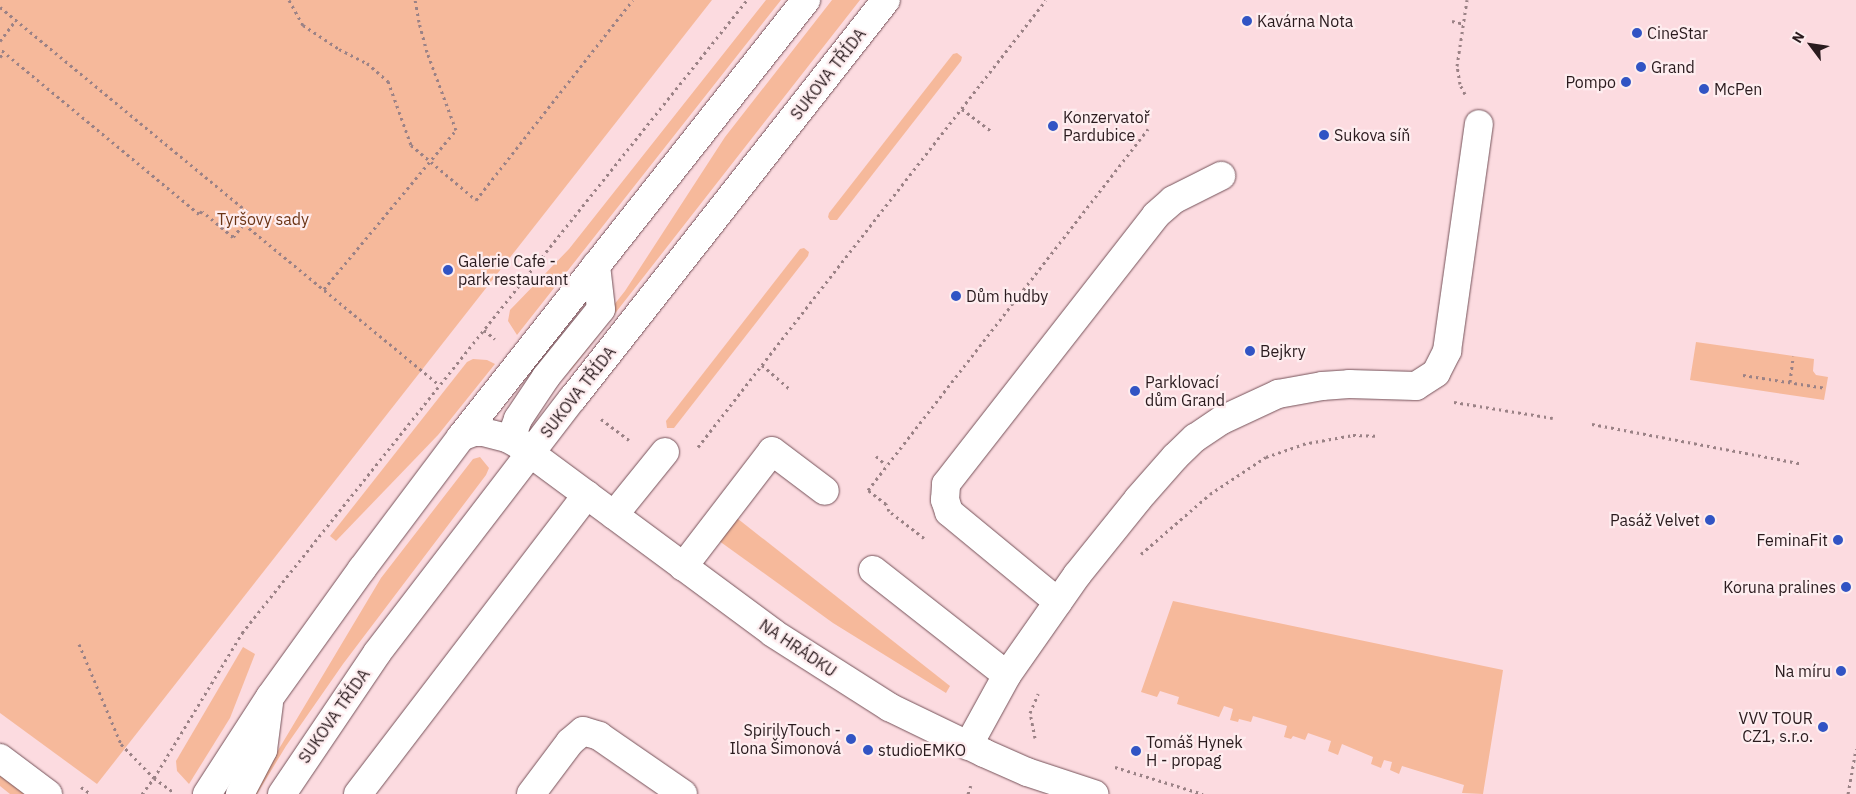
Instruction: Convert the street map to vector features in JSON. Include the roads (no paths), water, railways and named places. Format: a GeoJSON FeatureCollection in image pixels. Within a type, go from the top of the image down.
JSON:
{"type":"FeatureCollection","features":[{"type":"Feature","properties":{"kind":"street"},"geometry":{"type":"LineString","coordinates":[[207,794],[270,697],[362,569],[461,437],[806,0]]}},
{"type":"Feature","properties":{"kind":"street","name":"SUKOVA TŘÍDA"},"geometry":{"type":"LineString","coordinates":[[282,794],[377,653],[530,453],[886,0]]}},
{"type":"Feature","properties":{"kind":"street"},"geometry":{"type":"LineString","coordinates":[[968,746],[982,716],[1007,675],[1058,602],[1138,499],[1175,457],[1195,438],[1222,420],[1278,394],[1350,384],[1404,388],[1416,386],[1436,373],[1447,351],[1479,124]]}},
{"type":"Feature","properties":{"kind":"street"},"geometry":{"type":"LineString","coordinates":[[1058,602],[949,512],[945,500],[946,484],[1156,215],[1173,200],[1221,176]]}},
{"type":"Feature","properties":{"kind":"street","name":"NA HRÁDKU"},"geometry":{"type":"LineString","coordinates":[[530,453],[515,438],[514,430],[518,419],[546,377],[601,310],[596,265]]}},
{"type":"Feature","properties":{"kind":"street","name":"NA HRÁDKU"},"geometry":{"type":"LineString","coordinates":[[461,437],[474,432],[494,434],[512,441],[773,633],[890,706],[968,746],[1027,772],[1094,794]]}},
{"type":"Feature","properties":{"kind":"street"},"geometry":{"type":"LineString","coordinates":[[683,567],[772,451],[825,491]]}},
{"type":"Feature","properties":{"kind":"street"},"geometry":{"type":"LineString","coordinates":[[614,515],[665,452]]}},
{"type":"Feature","properties":{"kind":"street"},"geometry":{"type":"LineString","coordinates":[[358,794],[587,495]]}},
{"type":"Feature","properties":{"kind":"street"},"geometry":{"type":"LineString","coordinates":[[873,570],[1007,675]]}},
{"type":"Feature","properties":{"kind":"street"},"geometry":{"type":"LineString","coordinates":[[240,794],[263,750],[270,697]]}},
{"type":"Feature","properties":{"kind":"street"},"geometry":{"type":"LineString","coordinates":[[531,794],[570,742],[583,731],[600,736],[683,794]]}},
{"type":"Feature","properties":{"kind":"street"},"geometry":{"type":"LineString","coordinates":[[0,758],[48,794]]}},
{"type":"Feature","properties":{"kind":"place","name":"Kavárna Nota"},"geometry":{"type":"Point","coordinates":[1247,21]}},
{"type":"Feature","properties":{"kind":"place","name":"CineStar"},"geometry":{"type":"Point","coordinates":[1637,33]}},
{"type":"Feature","properties":{"kind":"place","name":"Grand"},"geometry":{"type":"Point","coordinates":[1641,67]}},
{"type":"Feature","properties":{"kind":"place","name":"Pompo"},"geometry":{"type":"Point","coordinates":[1626,82]}},
{"type":"Feature","properties":{"kind":"place","name":"McPen"},"geometry":{"type":"Point","coordinates":[1704,89]}},
{"type":"Feature","properties":{"kind":"place","name":"Konzervatoř Pardubice"},"geometry":{"type":"Point","coordinates":[1053,126]}},
{"type":"Feature","properties":{"kind":"place","name":"Sukova síň"},"geometry":{"type":"Point","coordinates":[1324,135]}},
{"type":"Feature","properties":{"kind":"place","name":"Galerie Cafe - park restaurant"},"geometry":{"type":"Point","coordinates":[448,270]}},
{"type":"Feature","properties":{"kind":"place","name":"Dům hudby"},"geometry":{"type":"Point","coordinates":[956,296]}},
{"type":"Feature","properties":{"kind":"place","name":"Bejkry"},"geometry":{"type":"Point","coordinates":[1250,351]}},
{"type":"Feature","properties":{"kind":"place","name":"Parklovací dům Grand"},"geometry":{"type":"Point","coordinates":[1135,391]}},
{"type":"Feature","properties":{"kind":"place","name":"Pasáž Velvet"},"geometry":{"type":"Point","coordinates":[1710,520]}},
{"type":"Feature","properties":{"kind":"place","name":"FeminaFit"},"geometry":{"type":"Point","coordinates":[1838,540]}},
{"type":"Feature","properties":{"kind":"place","name":"Koruna pralines"},"geometry":{"type":"Point","coordinates":[1846,587]}},
{"type":"Feature","properties":{"kind":"place","name":"Na míru"},"geometry":{"type":"Point","coordinates":[1841,671]}},
{"type":"Feature","properties":{"kind":"place","name":"VVV TOUR CZ1, s.r.o."},"geometry":{"type":"Point","coordinates":[1823,727]}},
{"type":"Feature","properties":{"kind":"place","name":"SpirilyTouch - Ilona Šimonová"},"geometry":{"type":"Point","coordinates":[851,739]}},
{"type":"Feature","properties":{"kind":"place","name":"studioEMKO"},"geometry":{"type":"Point","coordinates":[868,750]}},
{"type":"Feature","properties":{"kind":"place","name":"Tomáš Hynek H - propag"},"geometry":{"type":"Point","coordinates":[1136,751]}},
{"type":"Feature","properties":{"kind":"park label","name":"Tyršovy sady"},"geometry":{"type":"Point","coordinates":[263,219]}}]}
